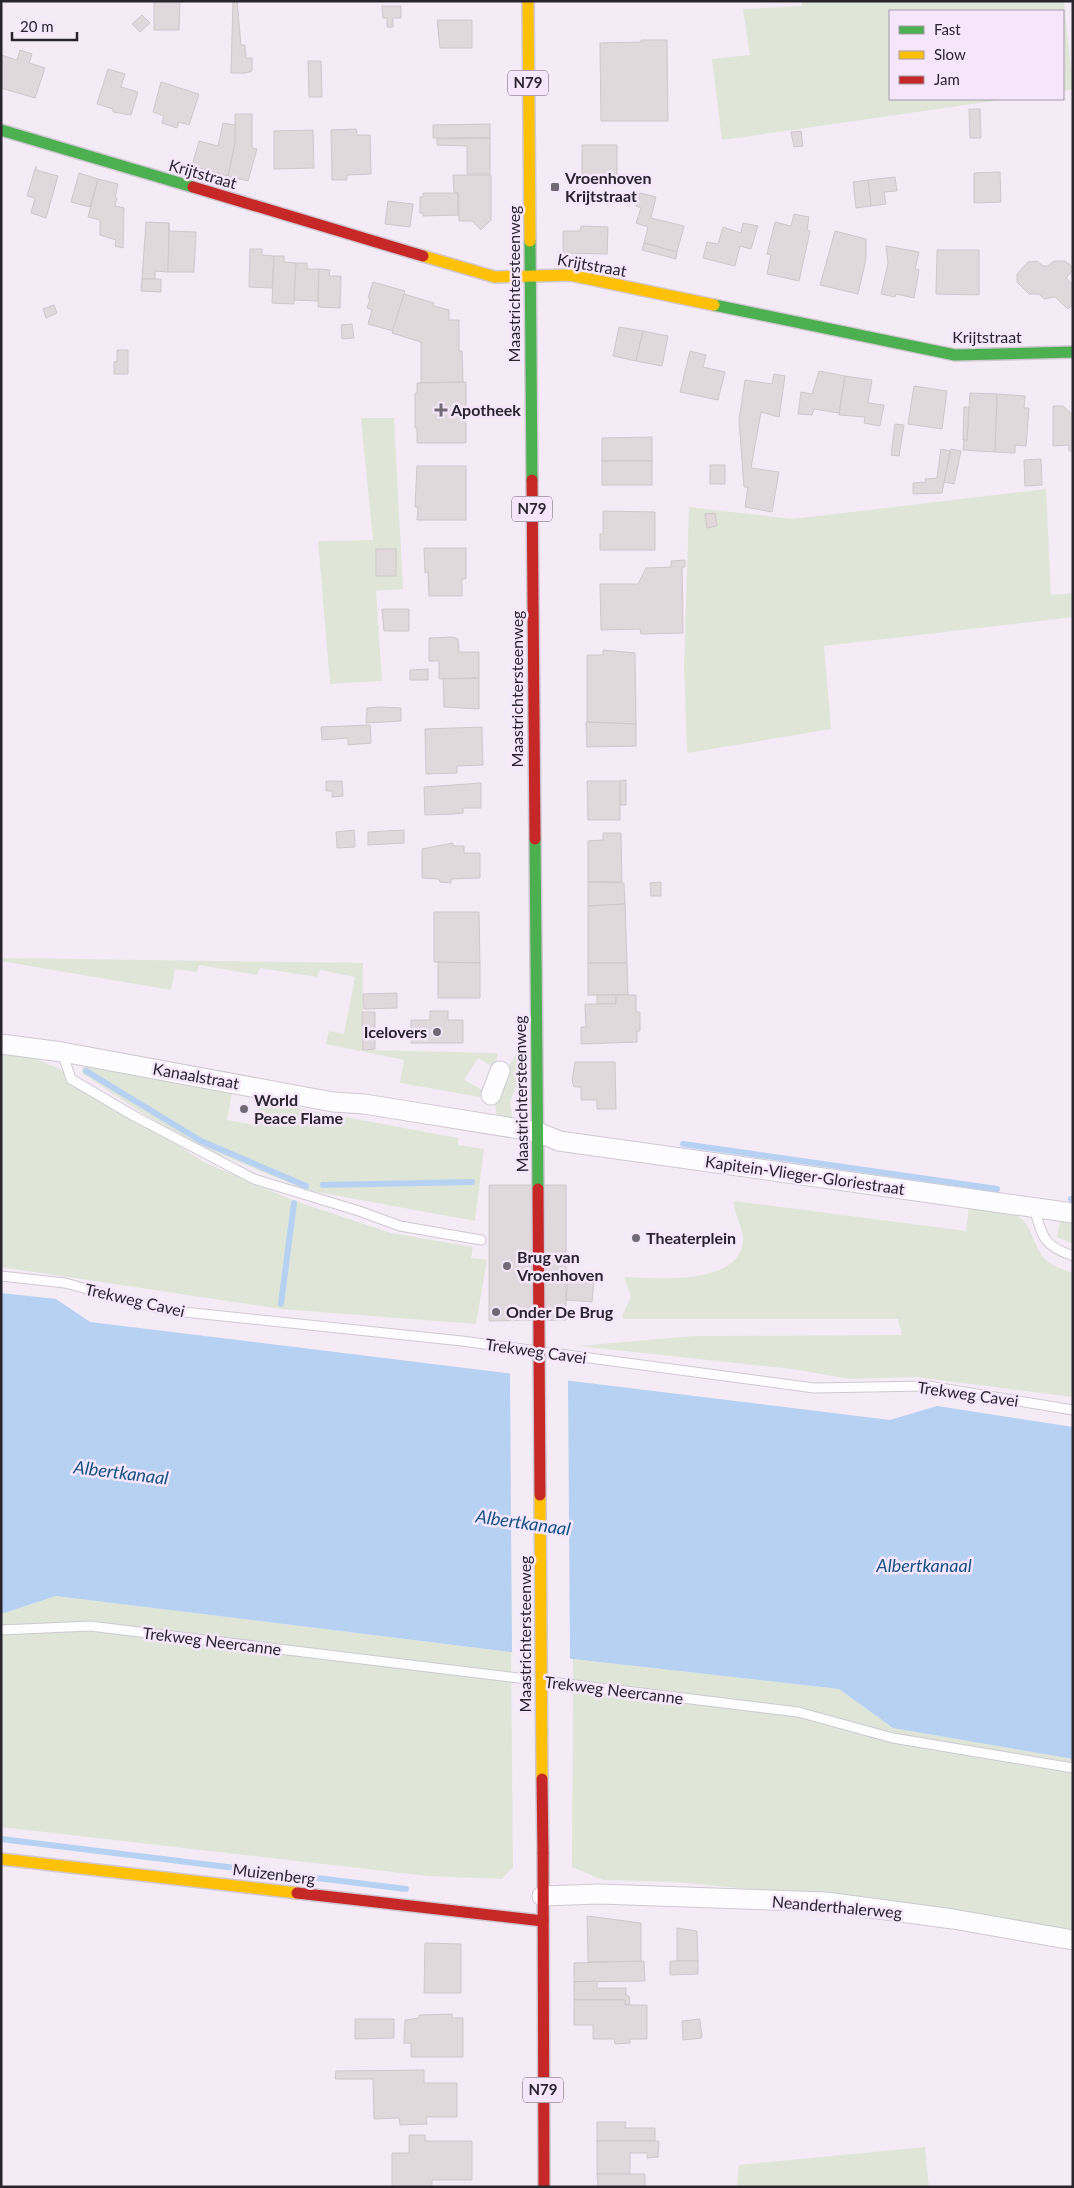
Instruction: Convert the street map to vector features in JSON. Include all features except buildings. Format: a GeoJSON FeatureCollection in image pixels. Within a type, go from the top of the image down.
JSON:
{"type":"FeatureCollection","features":[{"type":"Feature","properties":{"kind":"main road","name":"Maastrichtersteenweg"},"geometry":{"type":"LineString","coordinates":[[528,1],[538,1132],[544,2187]]}},
{"type":"Feature","properties":{"kind":"main road","name":"Krijtstraat"},"geometry":{"type":"LineString","coordinates":[[1,130],[495,276],[512,278],[549,273],[570,275],[955,355],[1073,352]]}},
{"type":"Feature","properties":{"kind":"main road","name":"Muizenberg"},"geometry":{"type":"LineString","coordinates":[[1,1859],[543,1921]]}},
{"type":"Feature","properties":{"kind":"street","name":"Kanaalstraat"},"geometry":{"type":"LineString","coordinates":[[1,1044],[62,1052],[333,1102],[364,1104],[538,1132]]}},
{"type":"Feature","properties":{"kind":"street"},"geometry":{"type":"LineString","coordinates":[[491,1095],[500,1071]]}},
{"type":"Feature","properties":{"kind":"street","name":"Kapitein-Vlieger-Gloriestraat"},"geometry":{"type":"LineString","coordinates":[[538,1132],[559,1141],[1073,1213]]}},
{"type":"Feature","properties":{"kind":"street","name":"Neanderthalerweg"},"geometry":{"type":"LineString","coordinates":[[542,1896],[599,1894],[826,1902],[953,1919],[1073,1940]]}},
{"type":"Feature","properties":{"kind":"lane"},"geometry":{"type":"LineString","coordinates":[[62,1052],[70,1079],[134,1116],[254,1179],[359,1211],[400,1226],[481,1240]]}},
{"type":"Feature","properties":{"kind":"lane"},"geometry":{"type":"LineString","coordinates":[[1034,1208],[1043,1238],[1056,1250],[1073,1256]]}},
{"type":"Feature","properties":{"kind":"lane","name":"Trekweg Cavei"},"geometry":{"type":"LineString","coordinates":[[1,1276],[65,1283],[166,1310],[462,1341],[814,1388],[928,1386],[1073,1410]]}},
{"type":"Feature","properties":{"kind":"lane","name":"Trekweg Neercanne"},"geometry":{"type":"LineString","coordinates":[[1,1630],[90,1626],[798,1712],[893,1738],[1073,1768]]}},
{"type":"Feature","properties":{"kind":"shaded area"},"geometry":{"type":"Polygon","coordinates":[[[802,1],[1064,1],[1073,89],[1064,91],[1064,10],[889,10],[889,100],[1000,100],[722,140],[712,59],[750,55],[743,9],[802,6],[802,1]]]}},
{"type":"Feature","properties":{"kind":"shaded area"},"geometry":{"type":"Polygon","coordinates":[[[361,418],[394,418],[403,589],[376,591],[382,681],[330,684],[318,541],[373,540],[361,418]]]}},
{"type":"Feature","properties":{"kind":"shaded area"},"geometry":{"type":"Polygon","coordinates":[[[1046,489],[1051,595],[1073,593],[1073,617],[824,646],[831,729],[687,753],[684,666],[689,507],[793,519],[1046,489]]]}},
{"type":"Feature","properties":{"kind":"shaded area"},"geometry":{"type":"Polygon","coordinates":[[[1,958],[363,963],[363,1050],[498,1053],[495,1068],[478,1058],[464,1080],[486,1092],[486,1098],[400,1083],[404,1060],[326,1044],[329,1031],[344,1034],[355,977],[320,970],[317,977],[260,968],[257,975],[199,965],[197,972],[175,969],[171,990],[1,961],[1,958]]]}},
{"type":"Feature","properties":{"kind":"shaded area"},"geometry":{"type":"Polygon","coordinates":[[[1,1051],[30,1057],[58,1068],[204,1162],[295,1201],[391,1233],[473,1247],[471,1258],[487,1260],[476,1324],[281,1309],[1,1267],[1,1051]]]}},
{"type":"Feature","properties":{"kind":"shaded area"},"geometry":{"type":"Polygon","coordinates":[[[516,1054],[518,1082],[510,1101],[512,1117],[508,1123],[498,1123],[494,1097],[497,1099],[510,1077],[504,1074],[516,1054]]]}},
{"type":"Feature","properties":{"kind":"shaded area"},"geometry":{"type":"Polygon","coordinates":[[[88,1066],[232,1093],[227,1120],[255,1125],[261,1099],[270,1103],[458,1138],[458,1145],[484,1149],[475,1221],[306,1190],[200,1146],[142,1113],[83,1074],[82,1068],[88,1066]]]}},
{"type":"Feature","properties":{"kind":"shaded area"},"geometry":{"type":"Polygon","coordinates":[[[734,1201],[966,1231],[969,1206],[1002,1210],[1019,1217],[1028,1227],[1040,1253],[1045,1259],[1055,1266],[1073,1273],[1073,1397],[916,1377],[850,1379],[793,1369],[578,1346],[694,1336],[902,1335],[898,1319],[624,1319],[622,1316],[631,1297],[624,1277],[675,1278],[695,1276],[714,1272],[729,1265],[739,1254],[743,1238],[734,1201]]]}},
{"type":"Feature","properties":{"kind":"shaded area"},"geometry":{"type":"Polygon","coordinates":[[[1061,1217],[1073,1219],[1073,1244],[1057,1237],[1061,1217]]]}},
{"type":"Feature","properties":{"kind":"shaded area"},"geometry":{"type":"Polygon","coordinates":[[[56,1596],[511,1652],[513,1867],[502,1879],[428,1876],[1,1827],[1,1614],[56,1596]]]}},
{"type":"Feature","properties":{"kind":"shaded area"},"geometry":{"type":"Polygon","coordinates":[[[573,1659],[839,1689],[893,1728],[1073,1759],[1073,1936],[946,1909],[678,1882],[603,1880],[572,1867],[573,1659]]]}},
{"type":"Feature","properties":{"kind":"shaded area"},"geometry":{"type":"Polygon","coordinates":[[[925,2147],[929,2187],[737,2187],[739,2165],[925,2147]]]}},
{"type":"Feature","properties":{"kind":"water","name":"Albertkanaal"},"geometry":{"type":"Polygon","coordinates":[[[1,1293],[56,1299],[90,1322],[890,1420],[937,1406],[1073,1427],[1073,1759],[893,1728],[839,1689],[511,1652],[56,1596],[1,1614],[1,1293]]]}},
{"type":"Feature","properties":{"kind":"pier"},"geometry":{"type":"Polygon","coordinates":[[[510,1371],[568,1378],[570,1662],[512,1655],[510,1371]]]}},
{"type":"Feature","properties":{"kind":"waterway"},"geometry":{"type":"LineString","coordinates":[[86,1071],[201,1141],[306,1186]]}},
{"type":"Feature","properties":{"kind":"waterway"},"geometry":{"type":"LineString","coordinates":[[683,1144],[997,1189]]}},
{"type":"Feature","properties":{"kind":"waterway"},"geometry":{"type":"LineString","coordinates":[[323,1185],[472,1182]]}},
{"type":"Feature","properties":{"kind":"waterway"},"geometry":{"type":"LineString","coordinates":[[281,1304],[294,1203]]}},
{"type":"Feature","properties":{"kind":"waterway"},"geometry":{"type":"LineString","coordinates":[[1,1839],[406,1889]]}},
{"type":"Feature","properties":{"kind":"traffic: fast"},"geometry":{"type":"LineString","coordinates":[[1,130],[193,187]]}},
{"type":"Feature","properties":{"kind":"traffic: fast"},"geometry":{"type":"LineString","coordinates":[[530,241],[532,480]]}},
{"type":"Feature","properties":{"kind":"traffic: fast"},"geometry":{"type":"LineString","coordinates":[[714,305],[955,355],[1073,352]]}},
{"type":"Feature","properties":{"kind":"traffic: fast"},"geometry":{"type":"LineString","coordinates":[[535,839],[538,1189]]}},
{"type":"Feature","properties":{"kind":"traffic: slow"},"geometry":{"type":"LineString","coordinates":[[528,1],[530,241]]}},
{"type":"Feature","properties":{"kind":"traffic: slow"},"geometry":{"type":"LineString","coordinates":[[423,256],[495,277],[570,275],[714,305]]}},
{"type":"Feature","properties":{"kind":"traffic: slow"},"geometry":{"type":"LineString","coordinates":[[540,1495],[542,1779]]}},
{"type":"Feature","properties":{"kind":"traffic: slow"},"geometry":{"type":"LineString","coordinates":[[1,1859],[297,1893]]}},
{"type":"Feature","properties":{"kind":"traffic: jam"},"geometry":{"type":"LineString","coordinates":[[193,187],[423,256]]}},
{"type":"Feature","properties":{"kind":"traffic: jam"},"geometry":{"type":"LineString","coordinates":[[532,480],[535,839]]}},
{"type":"Feature","properties":{"kind":"traffic: jam"},"geometry":{"type":"LineString","coordinates":[[538,1189],[540,1495]]}},
{"type":"Feature","properties":{"kind":"traffic: jam"},"geometry":{"type":"LineString","coordinates":[[542,1779],[543,1852]]}},
{"type":"Feature","properties":{"kind":"traffic: jam"},"geometry":{"type":"LineString","coordinates":[[543,1852],[544,2187]]}},
{"type":"Feature","properties":{"kind":"traffic: jam"},"geometry":{"type":"LineString","coordinates":[[297,1893],[543,1921]]}},
{"type":"Feature","properties":{"kind":"place","name":"Vroenhoven Krijtstraat"},"geometry":{"type":"Point","coordinates":[555,187]}},
{"type":"Feature","properties":{"kind":"place","name":"Apotheek"},"geometry":{"type":"Point","coordinates":[441,410]}},
{"type":"Feature","properties":{"kind":"place","name":"Icelovers"},"geometry":{"type":"Point","coordinates":[437,1032]}},
{"type":"Feature","properties":{"kind":"place","name":"World Peace Flame"},"geometry":{"type":"Point","coordinates":[244,1109]}},
{"type":"Feature","properties":{"kind":"place","name":"Theaterplein"},"geometry":{"type":"Point","coordinates":[636,1238]}},
{"type":"Feature","properties":{"kind":"place","name":"Brug van Vroenhoven"},"geometry":{"type":"Point","coordinates":[507,1266]}},
{"type":"Feature","properties":{"kind":"place","name":"Onder De Brug"},"geometry":{"type":"Point","coordinates":[496,1312]}}]}
